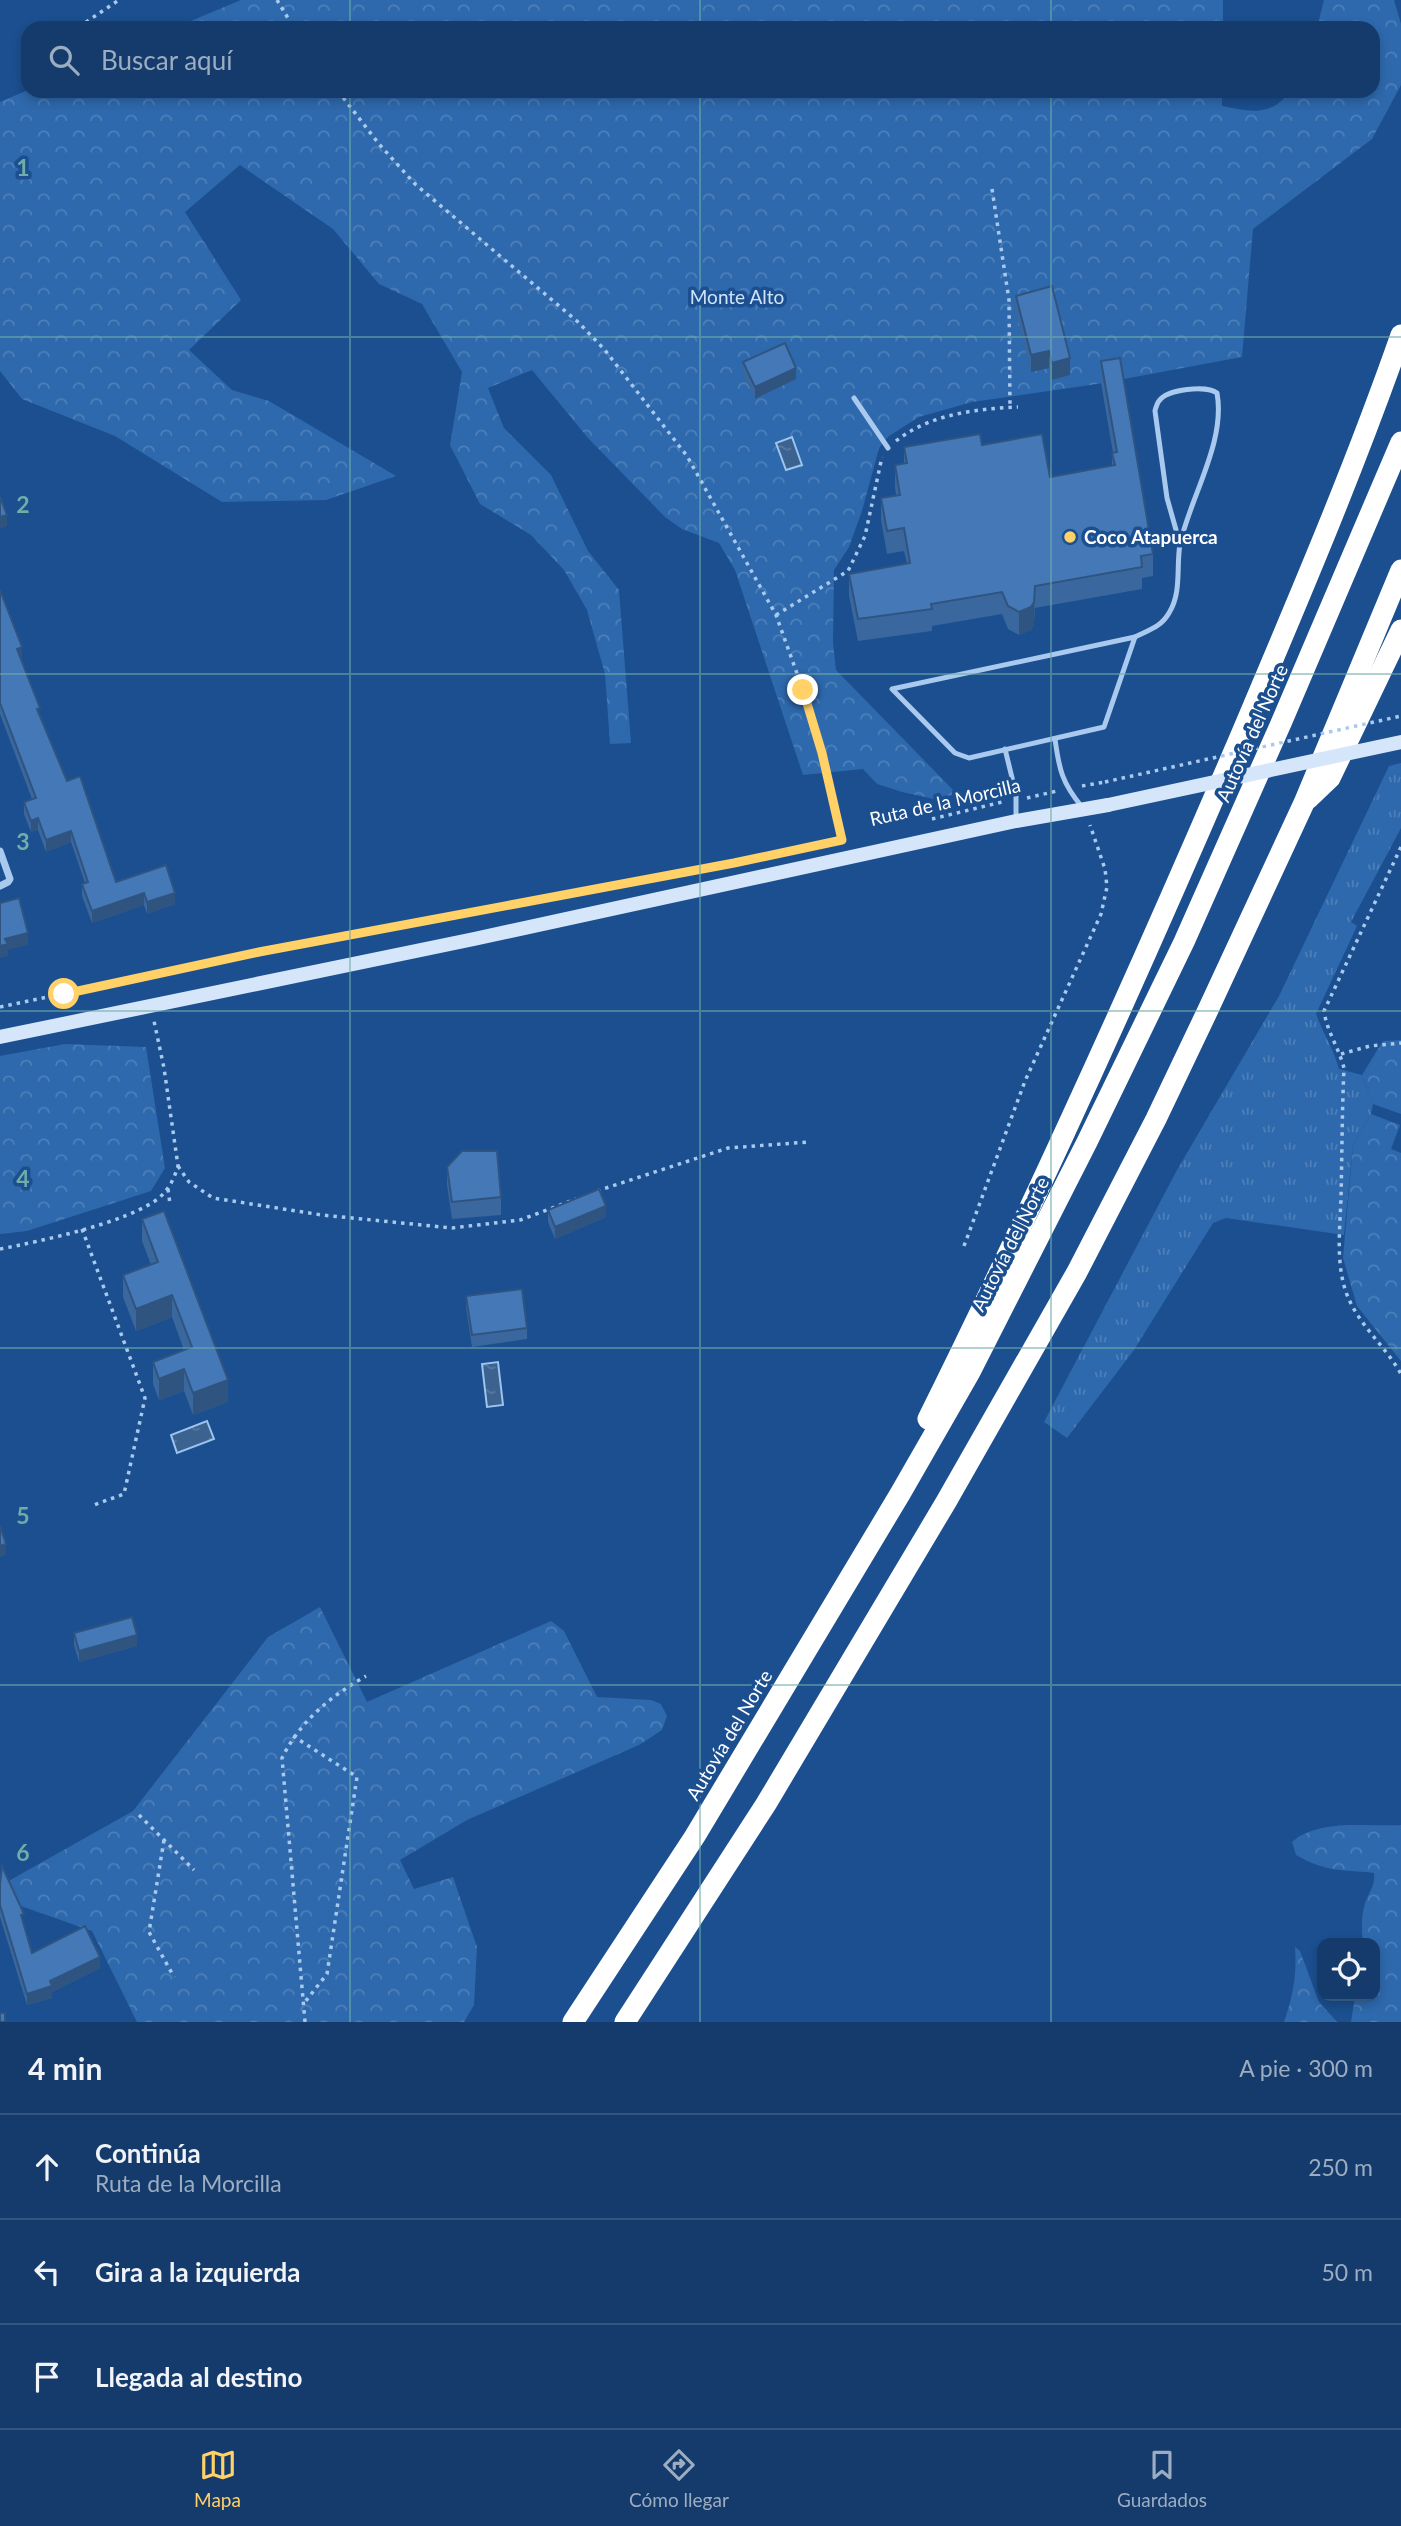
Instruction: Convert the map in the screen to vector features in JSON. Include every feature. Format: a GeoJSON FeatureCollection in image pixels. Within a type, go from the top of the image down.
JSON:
{"type":"FeatureCollection","features":[{"type":"Feature","properties":{"kind":"highway"},"geometry":{"type":"LineString","coordinates":[[850,1578],[1064,1136],[1185,865],[1283,633],[1401,335]]}},
{"type":"Feature","properties":{"kind":"highway","name":"Autovía del Norte"},"geometry":{"type":"LineString","coordinates":[[573,2022],[695,1836],[970,1372],[1087,1142],[1189,930],[1282,722],[1401,442]]}},
{"type":"Feature","properties":{"kind":"highway"},"geometry":{"type":"LineString","coordinates":[[625,2022],[766,1804],[946,1502],[1077,1272],[1162,1107],[1304,803],[1401,570]]}},
{"type":"Feature","properties":{"kind":"highway"},"geometry":{"type":"LineString","coordinates":[[1304,803],[1330,778],[1401,630]]}},
{"type":"Feature","properties":{"kind":"main road"},"geometry":{"type":"LineString","coordinates":[[0,1037],[1401,742]]}},
{"type":"Feature","properties":{"kind":"street"},"geometry":{"type":"LineString","coordinates":[[0,851],[10,879],[4,884]]}},
{"type":"Feature","properties":{"kind":"lane"},"geometry":{"type":"LineString","coordinates":[[1135,637],[1104,727],[969,758],[955,752],[892,689],[1135,637],[1160,625],[1171,610],[1177,590],[1180,544],[1207,469],[1220,408],[1217,393],[1212,389],[1200,388],[1167,394],[1158,401],[1155,411],[1167,498],[1180,544]]}},
{"type":"Feature","properties":{"kind":"lane"},"geometry":{"type":"LineString","coordinates":[[854,398],[888,448]]}},
{"type":"Feature","properties":{"kind":"lane"},"geometry":{"type":"LineString","coordinates":[[1055,739],[1060,772],[1083,810]]}},
{"type":"Feature","properties":{"kind":"lane"},"geometry":{"type":"LineString","coordinates":[[1005,750],[1014,782],[1016,821]]}},
{"type":"Feature","properties":{"kind":"path"},"geometry":{"type":"LineString","coordinates":[[88,21],[119,0]]}},
{"type":"Feature","properties":{"kind":"path"},"geometry":{"type":"LineString","coordinates":[[277,0],[290,21]]}},
{"type":"Feature","properties":{"kind":"path"},"geometry":{"type":"LineString","coordinates":[[343,98],[415,184],[578,322],[604,349],[687,456],[776,615],[822,753],[845,859]]}},
{"type":"Feature","properties":{"kind":"path"},"geometry":{"type":"LineString","coordinates":[[992,189],[1009,300],[1010,408]]}},
{"type":"Feature","properties":{"kind":"path"},"geometry":{"type":"LineString","coordinates":[[776,615],[848,572],[865,536],[884,451],[909,430],[938,419],[970,411],[1018,407]]}},
{"type":"Feature","properties":{"kind":"path","name":"Ruta de la Morcilla"},"geometry":{"type":"LineString","coordinates":[[928,820],[1401,716]]}},
{"type":"Feature","properties":{"kind":"path"},"geometry":{"type":"LineString","coordinates":[[964,1246],[1025,1081],[1101,914],[1107,887],[1105,869],[1083,810]]}},
{"type":"Feature","properties":{"kind":"path"},"geometry":{"type":"LineString","coordinates":[[1401,847],[1324,1011],[1326,1026],[1341,1054],[1344,1068],[1339,1238],[1341,1272],[1353,1308],[1401,1374]]}},
{"type":"Feature","properties":{"kind":"path"},"geometry":{"type":"LineString","coordinates":[[0,1007],[259,952],[708,868]]}},
{"type":"Feature","properties":{"kind":"path"},"geometry":{"type":"LineString","coordinates":[[0,1249],[82,1229],[137,1211],[168,1189],[178,1166],[164,1068],[150,1006]]}},
{"type":"Feature","properties":{"kind":"path"},"geometry":{"type":"LineString","coordinates":[[1341,1054],[1370,1046],[1401,1043]]}},
{"type":"Feature","properties":{"kind":"path"},"geometry":{"type":"LineString","coordinates":[[593,1192],[728,1148],[809,1142]]}},
{"type":"Feature","properties":{"kind":"path"},"geometry":{"type":"LineString","coordinates":[[178,1166],[189,1182],[213,1198],[323,1215],[452,1228],[520,1220],[581,1197]]}},
{"type":"Feature","properties":{"kind":"path"},"geometry":{"type":"LineString","coordinates":[[168,1189],[170,1204]]}},
{"type":"Feature","properties":{"kind":"path"},"geometry":{"type":"LineString","coordinates":[[82,1229],[145,1398],[124,1494],[91,1506]]}},
{"type":"Feature","properties":{"kind":"path"},"geometry":{"type":"LineString","coordinates":[[305,2022],[282,1758],[293,1736],[312,1715],[336,1693],[366,1676]]}},
{"type":"Feature","properties":{"kind":"path"},"geometry":{"type":"LineString","coordinates":[[293,1736],[357,1777],[327,1974],[304,2004]]}},
{"type":"Feature","properties":{"kind":"path"},"geometry":{"type":"LineString","coordinates":[[139,1815],[194,1870]]}},
{"type":"Feature","properties":{"kind":"path"},"geometry":{"type":"LineString","coordinates":[[164,1840],[149,1932],[174,1977]]}},
{"type":"Feature","properties":{"kind":"green space"},"geometry":{"type":"Polygon","coordinates":[[[241,0],[1223,0],[1223,21],[191,21],[241,0]]]}},
{"type":"Feature","properties":{"kind":"green space","name":"Monte Alto"},"geometry":{"type":"Polygon","coordinates":[[[1324,0],[1394,0],[1401,24],[1401,85],[1372,139],[1253,229],[1242,357],[1097,384],[972,402],[919,417],[889,436],[879,448],[849,547],[834,570],[833,643],[836,670],[957,794],[934,799],[902,792],[877,784],[863,769],[803,775],[735,570],[719,543],[682,529],[665,517],[588,438],[532,370],[488,388],[504,428],[551,475],[588,551],[619,590],[631,743],[610,744],[605,674],[587,610],[564,570],[531,535],[480,504],[450,445],[462,372],[422,304],[379,284],[333,229],[240,165],[185,212],[241,300],[189,350],[232,390],[269,401],[396,476],[326,500],[222,502],[115,436],[22,399],[0,371],[0,102],[21,93],[21,98],[1222,98],[1222,106],[1250,111],[1267,109],[1285,98],[1380,98],[1380,21],[1319,21],[1324,0]]]}},
{"type":"Feature","properties":{"kind":"green space"},"geometry":{"type":"Polygon","coordinates":[[[1401,763],[1401,828],[1351,922],[1357,926],[1316,1014],[1339,1069],[1362,1075],[1373,1104],[1371,1114],[1353,1145],[1344,1235],[1226,1218],[1213,1223],[1134,1350],[1067,1438],[1044,1422],[1177,1170],[1279,996],[1389,766],[1401,763]]]}},
{"type":"Feature","properties":{"kind":"green space"},"geometry":{"type":"Polygon","coordinates":[[[1401,1040],[1401,1114],[1373,1104],[1362,1075],[1383,1041],[1401,1040]]]}},
{"type":"Feature","properties":{"kind":"green space"},"geometry":{"type":"Polygon","coordinates":[[[65,1044],[146,1047],[165,1168],[151,1191],[27,1231],[0,1234],[0,1056],[65,1044]]]}},
{"type":"Feature","properties":{"kind":"green space"},"geometry":{"type":"Polygon","coordinates":[[[1371,1114],[1400,1125],[1391,1149],[1401,1153],[1401,1361],[1357,1306],[1343,1258],[1353,1145],[1371,1114]]]}},
{"type":"Feature","properties":{"kind":"green space"},"geometry":{"type":"Polygon","coordinates":[[[320,1607],[367,1702],[551,1621],[564,1631],[597,1697],[651,1700],[661,1704],[667,1716],[662,1730],[639,1745],[467,1820],[400,1860],[414,1889],[453,1877],[477,1947],[474,2005],[464,2022],[137,2022],[92,1931],[15,1904],[5,1883],[133,1811],[268,1637],[320,1607]]]}},
{"type":"Feature","properties":{"kind":"green space"},"geometry":{"type":"Polygon","coordinates":[[[1344,1825],[1401,1825],[1401,2022],[1351,2022],[1354,2001],[1380,2001],[1380,1938],[1363,1938],[1362,1925],[1374,1873],[1317,1865],[1296,1855],[1292,1842],[1303,1834],[1344,1825]]]}},
{"type":"Feature","properties":{"kind":"green space"},"geometry":{"type":"Polygon","coordinates":[[[1295,1947],[1300,1951],[1317,2001],[1337,2022],[1284,2022],[1294,1985],[1295,1947]]]}},
{"type":"Feature","properties":{"kind":"water"},"geometry":{"type":"Polygon","coordinates":[[[792,437],[802,465],[786,470],[776,443],[792,437]]]}},
{"type":"Feature","properties":{"kind":"water"},"geometry":{"type":"Polygon","coordinates":[[[498,1362],[503,1405],[487,1407],[482,1364],[498,1362]]]}},
{"type":"Feature","properties":{"kind":"water"},"geometry":{"type":"Polygon","coordinates":[[[207,1421],[214,1439],[177,1453],[171,1435],[207,1421]]]}},
{"type":"Feature","properties":{"kind":"building"},"geometry":{"type":"Polygon","coordinates":[[[1052,286],[1070,358],[1052,363],[1049,351],[1031,355],[1016,296],[1052,286]]]}},
{"type":"Feature","properties":{"kind":"building"},"geometry":{"type":"Polygon","coordinates":[[[785,343],[796,368],[755,387],[743,362],[785,343]]]}},
{"type":"Feature","properties":{"kind":"building"},"geometry":{"type":"Polygon","coordinates":[[[1120,358],[1153,554],[1141,556],[1142,567],[1035,586],[1031,607],[1019,612],[1008,606],[1002,592],[931,604],[932,609],[858,619],[849,574],[910,563],[904,528],[887,531],[881,498],[900,495],[895,465],[907,463],[904,447],[980,434],[982,445],[1042,434],[1050,477],[1115,465],[1112,453],[1117,452],[1101,361],[1120,358]]]}},
{"type":"Feature","properties":{"kind":"building"},"geometry":{"type":"Polygon","coordinates":[[[0,497],[7,515],[0,517],[0,497]]]}},
{"type":"Feature","properties":{"kind":"building"},"geometry":{"type":"Polygon","coordinates":[[[0,590],[22,647],[17,649],[40,708],[37,709],[67,781],[80,776],[116,882],[166,865],[175,893],[147,902],[144,893],[92,911],[82,884],[88,882],[71,831],[46,840],[38,818],[31,821],[24,802],[36,798],[0,703],[0,590]]]}},
{"type":"Feature","properties":{"kind":"building"},"geometry":{"type":"Polygon","coordinates":[[[19,898],[28,933],[5,939],[8,944],[0,946],[0,903],[19,898]]]}},
{"type":"Feature","properties":{"kind":"building"},"geometry":{"type":"Polygon","coordinates":[[[462,1151],[497,1151],[501,1197],[452,1202],[447,1167],[462,1151]]]}},
{"type":"Feature","properties":{"kind":"building"},"geometry":{"type":"Polygon","coordinates":[[[599,1189],[606,1206],[555,1227],[548,1210],[599,1189]]]}},
{"type":"Feature","properties":{"kind":"building"},"geometry":{"type":"Polygon","coordinates":[[[164,1211],[228,1380],[193,1393],[184,1369],[159,1379],[153,1362],[192,1347],[172,1295],[136,1309],[123,1275],[158,1262],[142,1219],[164,1211]]]}},
{"type":"Feature","properties":{"kind":"building"},"geometry":{"type":"Polygon","coordinates":[[[522,1289],[527,1328],[472,1335],[466,1296],[522,1289]]]}},
{"type":"Feature","properties":{"kind":"building"},"geometry":{"type":"Polygon","coordinates":[[[0,1526],[6,1544],[0,1546],[0,1526]]]}},
{"type":"Feature","properties":{"kind":"building"},"geometry":{"type":"Polygon","coordinates":[[[132,1617],[137,1635],[79,1651],[74,1633],[132,1617]]]}},
{"type":"Feature","properties":{"kind":"building"},"geometry":{"type":"Polygon","coordinates":[[[2,1866],[24,1914],[21,1915],[32,1953],[85,1926],[100,1957],[50,1981],[52,1986],[27,1994],[0,1905],[2,1866]]]}},
{"type":"Feature","properties":{"kind":"building"},"geometry":{"type":"Polygon","coordinates":[[[0,2013],[5,2013],[5,2022],[0,2022],[0,2013]]]}},
{"type":"Feature","properties":{"kind":"place","name":"Coco Atapuerca"},"geometry":{"type":"Point","coordinates":[1070,537]}},
{"type":"Feature","properties":{"kind":"route"},"geometry":{"type":"LineString","coordinates":[[64,994],[259,952],[538,901],[842,840],[822,753],[803,690]]}}]}
